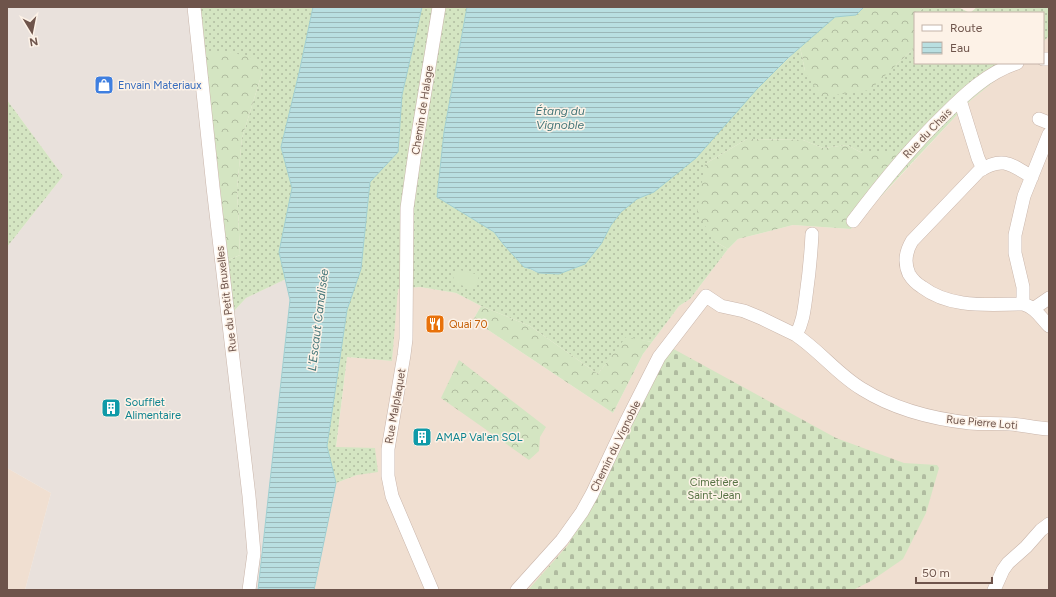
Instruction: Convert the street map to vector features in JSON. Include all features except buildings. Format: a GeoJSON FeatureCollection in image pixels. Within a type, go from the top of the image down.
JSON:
{"type":"FeatureCollection","features":[{"type":"Feature","properties":{"kind":"street","name":"Rue du Petit Bruxelles"},"geometry":{"type":"LineString","coordinates":[[194,7],[252,530],[254,553],[249,590]]}},
{"type":"Feature","properties":{"kind":"street","name":"Chemin de Halage"},"geometry":{"type":"LineString","coordinates":[[406,213],[439,7]]}},
{"type":"Feature","properties":{"kind":"street","name":"Rue du Chais"},"geometry":{"type":"LineString","coordinates":[[853,221],[891,172],[931,128],[972,89],[987,78],[1014,64]]}},
{"type":"Feature","properties":{"kind":"street"},"geometry":{"type":"LineString","coordinates":[[960,100],[978,158],[983,169]]}},
{"type":"Feature","properties":{"kind":"street"},"geometry":{"type":"LineString","coordinates":[[1049,134],[1022,203],[1014,241],[1016,260],[1028,306],[1049,326]]}},
{"type":"Feature","properties":{"kind":"street"},"geometry":{"type":"LineString","coordinates":[[1032,177],[1012,165],[1004,163],[993,164],[975,174],[912,241],[906,262],[911,277],[919,286],[944,300],[964,304],[1028,306],[1049,298]]}},
{"type":"Feature","properties":{"kind":"street","name":"Rue Malplaquet"},"geometry":{"type":"LineString","coordinates":[[406,213],[406,339],[388,449],[387,469],[394,502],[432,590]]}},
{"type":"Feature","properties":{"kind":"street"},"geometry":{"type":"LineString","coordinates":[[796,335],[801,326],[803,316],[812,234]]}},
{"type":"Feature","properties":{"kind":"street","name":"Rue Pierre Loti"},"geometry":{"type":"LineString","coordinates":[[706,296],[721,306],[744,311],[796,335],[849,380],[871,394],[914,412],[946,420],[970,423],[1009,424],[1049,429]]}},
{"type":"Feature","properties":{"kind":"street","name":"Chemin du Vignoble"},"geometry":{"type":"LineString","coordinates":[[517,590],[562,540],[582,512],[656,364],[671,341],[706,296]]}},
{"type":"Feature","properties":{"kind":"street"},"geometry":{"type":"LineString","coordinates":[[994,590],[1005,567],[1012,559],[1026,548],[1041,530],[1049,524]]}},
{"type":"Feature","properties":{"kind":"shaded area"},"geometry":{"type":"Polygon","coordinates":[[[7,7],[200,7],[234,311],[246,298],[286,279],[290,300],[258,590],[25,590],[51,493],[7,468],[7,247],[63,176],[7,100],[7,7]]]}},
{"type":"Feature","properties":{"kind":"shaded area"},"geometry":{"type":"Polygon","coordinates":[[[1049,36],[1049,590],[314,590],[336,483],[357,475],[375,448],[336,448],[347,357],[392,361],[397,289],[420,287],[456,293],[481,306],[473,320],[613,413],[643,354],[679,306],[690,299],[728,249],[738,239],[793,225],[851,229],[971,100],[1016,64],[1044,64],[1044,41],[1049,36]]]}},
{"type":"Feature","properties":{"kind":"shaded area"},"geometry":{"type":"Polygon","coordinates":[[[7,468],[51,493],[25,590],[7,590],[7,468]]]}},
{"type":"Feature","properties":{"kind":"green space"},"geometry":{"type":"Polygon","coordinates":[[[200,7],[313,7],[281,147],[292,188],[279,252],[286,279],[246,298],[234,311],[228,260],[240,255],[237,188],[242,138],[262,73],[230,52],[205,52],[200,7]]]}},
{"type":"Feature","properties":{"kind":"green space"},"geometry":{"type":"Polygon","coordinates":[[[422,7],[467,7],[444,132],[437,197],[494,232],[524,267],[539,273],[559,274],[585,264],[601,244],[611,225],[621,212],[637,199],[654,192],[800,47],[805,71],[896,65],[914,48],[914,64],[1016,64],[971,100],[909,166],[898,153],[862,153],[847,145],[823,148],[803,140],[747,139],[705,164],[714,241],[728,249],[690,299],[679,306],[652,342],[626,338],[598,374],[530,326],[481,306],[456,293],[420,287],[398,289],[392,361],[347,357],[336,447],[375,448],[378,472],[357,475],[336,483],[327,446],[347,310],[361,269],[370,182],[398,152],[402,95],[422,7]]]}},
{"type":"Feature","properties":{"kind":"green space"},"geometry":{"type":"Polygon","coordinates":[[[864,7],[924,7],[919,12],[914,12],[914,48],[870,90],[821,97],[805,71],[800,47],[835,16],[856,15],[864,7]]]}},
{"type":"Feature","properties":{"kind":"green space"},"geometry":{"type":"Polygon","coordinates":[[[924,7],[958,7],[968,12],[919,12],[924,7]]]}},
{"type":"Feature","properties":{"kind":"green space"},"geometry":{"type":"Polygon","coordinates":[[[977,7],[1049,7],[1049,36],[1044,41],[1044,12],[971,12],[977,7]]]}},
{"type":"Feature","properties":{"kind":"green space"},"geometry":{"type":"Polygon","coordinates":[[[205,52],[230,52],[258,59],[262,73],[242,138],[237,188],[240,255],[228,260],[205,52]]]}},
{"type":"Feature","properties":{"kind":"green space"},"geometry":{"type":"Polygon","coordinates":[[[7,100],[63,176],[7,247],[7,100]]]}},
{"type":"Feature","properties":{"kind":"green space"},"geometry":{"type":"Polygon","coordinates":[[[747,139],[803,140],[823,148],[847,145],[862,153],[898,153],[909,166],[851,229],[793,225],[738,239],[728,249],[714,241],[697,212],[705,164],[747,139]]]}},
{"type":"Feature","properties":{"kind":"green space"},"geometry":{"type":"Polygon","coordinates":[[[456,269],[479,275],[476,289],[452,283],[456,269]]]}},
{"type":"Feature","properties":{"kind":"green space"},"geometry":{"type":"Polygon","coordinates":[[[481,306],[530,326],[598,374],[626,337],[652,342],[643,354],[613,413],[473,320],[481,306]]]}},
{"type":"Feature","properties":{"kind":"green space","name":"Cimetière Saint-Jean"},"geometry":{"type":"Polygon","coordinates":[[[670,347],[836,438],[904,463],[937,465],[939,468],[926,513],[903,559],[871,581],[853,590],[528,590],[568,545],[610,470],[670,347]]]}},
{"type":"Feature","properties":{"kind":"green space"},"geometry":{"type":"Polygon","coordinates":[[[459,360],[546,427],[540,437],[539,451],[529,460],[441,398],[459,360]]]}},
{"type":"Feature","properties":{"kind":"water","name":"L'Escaut Canalisée"},"geometry":{"type":"Polygon","coordinates":[[[313,7],[422,7],[402,95],[398,152],[370,182],[361,269],[347,310],[327,446],[336,483],[314,590],[258,590],[290,300],[279,252],[292,188],[281,147],[313,7]]]}},
{"type":"Feature","properties":{"kind":"water","name":"Étang du Vignoble"},"geometry":{"type":"Polygon","coordinates":[[[467,7],[864,7],[856,15],[835,17],[788,58],[757,89],[696,158],[654,192],[637,199],[621,212],[611,225],[601,244],[585,264],[559,274],[539,273],[524,267],[494,232],[437,197],[444,132],[467,7]]]}},
{"type":"Feature","properties":{"kind":"place","name":"Envain Materiaux"},"geometry":{"type":"Point","coordinates":[104,85]}},
{"type":"Feature","properties":{"kind":"place","name":"Quai 70"},"geometry":{"type":"Point","coordinates":[435,324]}},
{"type":"Feature","properties":{"kind":"place","name":"Soufflet Alimentaire"},"geometry":{"type":"Point","coordinates":[111,408]}},
{"type":"Feature","properties":{"kind":"place","name":"AMAP Val'en SOL"},"geometry":{"type":"Point","coordinates":[422,437]}}]}
